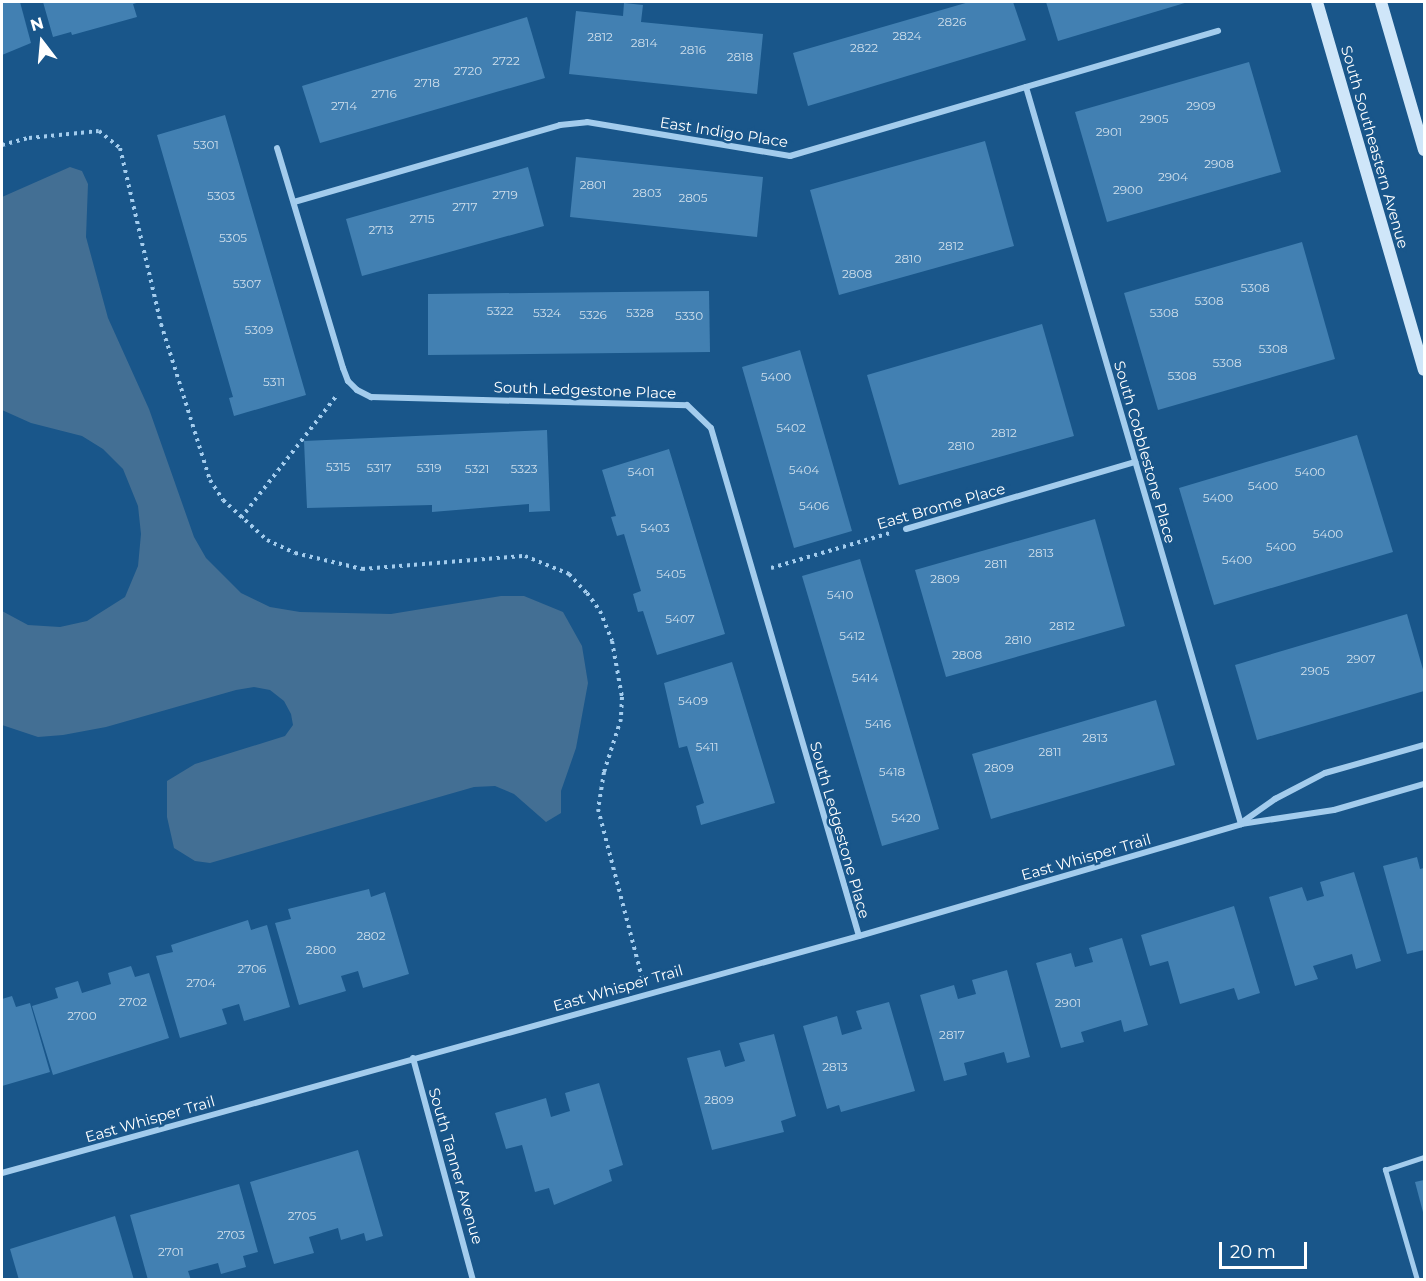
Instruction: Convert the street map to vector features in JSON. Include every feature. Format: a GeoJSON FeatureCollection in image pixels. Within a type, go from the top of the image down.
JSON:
{"type":"FeatureCollection","features":[{"type":"Feature","properties":{"kind":"main road","name":"South Southeastern Avenue"},"geometry":{"type":"LineString","coordinates":[[1317,2],[1425,370]]}},
{"type":"Feature","properties":{"kind":"main road"},"geometry":{"type":"LineString","coordinates":[[1381,2],[1425,150]]}},
{"type":"Feature","properties":{"kind":"street","name":"East Indigo Place"},"geometry":{"type":"LineString","coordinates":[[294,202],[560,124],[587,122],[790,156],[1218,31]]}},
{"type":"Feature","properties":{"kind":"street","name":"South Cobblestone Place"},"geometry":{"type":"LineString","coordinates":[[1026,87],[1241,824]]}},
{"type":"Feature","properties":{"kind":"street"},"geometry":{"type":"LineString","coordinates":[[277,148],[348,381]]}},
{"type":"Feature","properties":{"kind":"street","name":"South Ledgestone Place"},"geometry":{"type":"LineString","coordinates":[[348,381],[371,397],[687,405],[711,428],[859,936]]}},
{"type":"Feature","properties":{"kind":"street","name":"East Brome Place"},"geometry":{"type":"LineString","coordinates":[[906,529],[1135,462]]}},
{"type":"Feature","properties":{"kind":"street","name":"East Whisper Trail"},"geometry":{"type":"LineString","coordinates":[[1241,824],[1275,799],[1325,773],[1425,745]]}},
{"type":"Feature","properties":{"kind":"street","name":"East Whisper Trail"},"geometry":{"type":"LineString","coordinates":[[2,1173],[646,992],[859,936],[1241,824],[1334,810],[1425,784]]}},
{"type":"Feature","properties":{"kind":"street","name":"South Tanner Avenue"},"geometry":{"type":"LineString","coordinates":[[413,1059],[473,1280]]}},
{"type":"Feature","properties":{"kind":"lane"},"geometry":{"type":"LineString","coordinates":[[1417,1280],[1385,1170],[1425,1157]]}},
{"type":"Feature","properties":{"kind":"path"},"geometry":{"type":"LineString","coordinates":[[2,145],[29,138],[99,131],[120,148],[161,324],[199,451],[210,480],[242,518],[267,540],[328,562],[363,569],[525,556],[569,574],[587,592],[600,611],[612,641],[622,697],[621,719],[604,772],[598,809],[646,992]]}},
{"type":"Feature","properties":{"kind":"path"},"geometry":{"type":"LineString","coordinates":[[242,518],[348,381]]}},
{"type":"Feature","properties":{"kind":"path","name":"East Brome Place"},"geometry":{"type":"LineString","coordinates":[[753,573],[906,529]]}},
{"type":"Feature","properties":{"kind":"water"},"geometry":{"type":"Polygon","coordinates":[[[70,167],[82,171],[88,184],[86,237],[108,318],[149,409],[194,537],[206,558],[241,593],[270,607],[300,612],[391,614],[501,596],[524,596],[563,612],[582,646],[588,683],[576,748],[561,791],[561,813],[546,822],[514,794],[495,786],[474,787],[210,863],[195,861],[174,848],[167,817],[167,781],[195,764],[285,736],[293,725],[291,714],[284,701],[270,690],[254,687],[236,690],[106,727],[63,735],[38,737],[2,725],[2,611],[28,625],[60,627],[87,621],[125,597],[138,566],[141,534],[138,506],[123,469],[103,449],[82,436],[31,423],[2,410],[2,197],[70,167]]]}},
{"type":"Feature","properties":{"kind":"building"},"geometry":{"type":"Polygon","coordinates":[[[2,2],[20,2],[31,43],[2,55],[2,2]]]}},
{"type":"Feature","properties":{"kind":"building"},"geometry":{"type":"Polygon","coordinates":[[[43,2],[140,2],[133,4],[137,17],[72,35],[71,32],[53,37],[43,2]]]}},
{"type":"Feature","properties":{"kind":"building"},"geometry":{"type":"Polygon","coordinates":[[[969,2],[1013,2],[1026,40],[808,106],[793,53],[969,2]]]}},
{"type":"Feature","properties":{"kind":"building"},"geometry":{"type":"Polygon","coordinates":[[[1046,2],[1188,2],[1058,41],[1046,2]]]}},
{"type":"Feature","properties":{"kind":"building"},"geometry":{"type":"Polygon","coordinates":[[[624,3],[643,5],[641,22],[763,34],[757,94],[569,74],[576,11],[623,16],[624,3]]]}},
{"type":"Feature","properties":{"kind":"building"},"geometry":{"type":"Polygon","coordinates":[[[527,17],[545,78],[320,143],[302,86],[527,17]]]}},
{"type":"Feature","properties":{"kind":"building"},"geometry":{"type":"Polygon","coordinates":[[[1249,62],[1281,172],[1107,222],[1075,112],[1249,62]]]}},
{"type":"Feature","properties":{"kind":"building"},"geometry":{"type":"Polygon","coordinates":[[[225,115],[306,395],[234,416],[229,398],[233,397],[157,135],[225,115]]]}},
{"type":"Feature","properties":{"kind":"building"},"geometry":{"type":"Polygon","coordinates":[[[985,141],[1014,246],[839,295],[810,190],[985,141]]]}},
{"type":"Feature","properties":{"kind":"building"},"geometry":{"type":"Polygon","coordinates":[[[576,157],[763,177],[757,237],[570,217],[576,157]]]}},
{"type":"Feature","properties":{"kind":"building"},"geometry":{"type":"Polygon","coordinates":[[[528,167],[544,226],[362,276],[346,219],[528,167]]]}},
{"type":"Feature","properties":{"kind":"building"},"geometry":{"type":"Polygon","coordinates":[[[1302,242],[1335,359],[1158,410],[1124,293],[1302,242]]]}},
{"type":"Feature","properties":{"kind":"building"},"geometry":{"type":"Polygon","coordinates":[[[709,291],[710,352],[428,355],[428,294],[709,291]]]}},
{"type":"Feature","properties":{"kind":"building"},"geometry":{"type":"Polygon","coordinates":[[[1042,324],[1074,436],[899,485],[867,375],[1042,324]]]}},
{"type":"Feature","properties":{"kind":"building"},"geometry":{"type":"Polygon","coordinates":[[[800,350],[852,531],[794,548],[742,367],[800,350]]]}},
{"type":"Feature","properties":{"kind":"building"},"geometry":{"type":"Polygon","coordinates":[[[547,430],[550,511],[529,512],[529,504],[432,512],[432,505],[307,508],[304,441],[547,430]]]}},
{"type":"Feature","properties":{"kind":"building"},"geometry":{"type":"Polygon","coordinates":[[[1357,435],[1393,552],[1214,605],[1179,488],[1357,435]]]}},
{"type":"Feature","properties":{"kind":"building"},"geometry":{"type":"Polygon","coordinates":[[[669,449],[725,634],[657,655],[643,611],[638,612],[633,594],[641,591],[624,534],[617,536],[611,517],[616,516],[602,470],[669,449]]]}},
{"type":"Feature","properties":{"kind":"building"},"geometry":{"type":"Polygon","coordinates":[[[1095,519],[1125,626],[946,677],[915,570],[1095,519]]]}},
{"type":"Feature","properties":{"kind":"building"},"geometry":{"type":"Polygon","coordinates":[[[860,559],[939,829],[882,846],[802,576],[860,559]]]}},
{"type":"Feature","properties":{"kind":"building"},"geometry":{"type":"Polygon","coordinates":[[[1407,614],[1424,673],[1424,691],[1257,740],[1235,665],[1407,614]]]}},
{"type":"Feature","properties":{"kind":"building"},"geometry":{"type":"Polygon","coordinates":[[[732,662],[775,803],[701,825],[696,806],[704,803],[687,746],[679,748],[664,683],[732,662]]]}},
{"type":"Feature","properties":{"kind":"building"},"geometry":{"type":"Polygon","coordinates":[[[1156,700],[1175,765],[991,819],[972,754],[1156,700]]]}},
{"type":"Feature","properties":{"kind":"building"},"geometry":{"type":"Polygon","coordinates":[[[1417,857],[1420,869],[1424,868],[1424,950],[1407,954],[1383,866],[1417,857]]]}},
{"type":"Feature","properties":{"kind":"building"},"geometry":{"type":"Polygon","coordinates":[[[1354,872],[1381,961],[1356,969],[1352,954],[1313,966],[1318,979],[1295,986],[1269,897],[1302,887],[1307,901],[1324,896],[1320,882],[1354,872]]]}},
{"type":"Feature","properties":{"kind":"building"},"geometry":{"type":"Polygon","coordinates":[[[369,889],[371,897],[385,892],[409,974],[363,988],[358,971],[341,976],[346,991],[299,1005],[275,923],[291,919],[288,909],[369,889]]]}},
{"type":"Feature","properties":{"kind":"building"},"geometry":{"type":"Polygon","coordinates":[[[1234,906],[1260,993],[1238,1000],[1234,988],[1180,1004],[1168,961],[1150,966],[1141,935],[1234,906]]]}},
{"type":"Feature","properties":{"kind":"building"},"geometry":{"type":"Polygon","coordinates":[[[248,920],[251,930],[267,925],[290,1007],[244,1021],[239,1004],[222,1009],[227,1024],[180,1038],[156,956],[173,952],[171,945],[248,920]]]}},
{"type":"Feature","properties":{"kind":"building"},"geometry":{"type":"Polygon","coordinates":[[[1122,938],[1148,1025],[1124,1032],[1121,1020],[1081,1032],[1084,1042],[1061,1048],[1036,963],[1071,953],[1075,967],[1093,962],[1089,948],[1122,938]]]}},
{"type":"Feature","properties":{"kind":"building"},"geometry":{"type":"Polygon","coordinates":[[[131,966],[135,977],[149,973],[169,1038],[53,1075],[32,1006],[58,998],[55,988],[78,981],[82,993],[111,984],[108,973],[131,966]]]}},
{"type":"Feature","properties":{"kind":"building"},"geometry":{"type":"Polygon","coordinates":[[[1007,970],[1030,1057],[1007,1063],[1004,1052],[964,1063],[967,1075],[944,1081],[920,995],[954,985],[958,999],[976,994],[972,980],[1007,970]]]}},
{"type":"Feature","properties":{"kind":"building"},"geometry":{"type":"Polygon","coordinates":[[[12,996],[16,1007],[30,1003],[50,1072],[2,1086],[2,999],[12,996]]]}},
{"type":"Feature","properties":{"kind":"building"},"geometry":{"type":"Polygon","coordinates":[[[889,1002],[915,1091],[841,1112],[839,1105],[827,1109],[803,1026],[837,1016],[842,1035],[862,1029],[856,1011],[889,1002]]]}},
{"type":"Feature","properties":{"kind":"building"},"geometry":{"type":"Polygon","coordinates":[[[774,1034],[796,1116],[781,1121],[784,1132],[712,1150],[687,1058],[720,1050],[725,1067],[745,1061],[739,1043],[774,1034]]]}},
{"type":"Feature","properties":{"kind":"building"},"geometry":{"type":"Polygon","coordinates":[[[599,1083],[623,1165],[609,1170],[612,1181],[554,1205],[549,1188],[535,1192],[522,1145],[506,1149],[495,1113],[546,1098],[551,1117],[570,1111],[565,1093],[599,1083]]]}},
{"type":"Feature","properties":{"kind":"building"},"geometry":{"type":"Polygon","coordinates":[[[358,1150],[383,1236],[366,1241],[364,1233],[341,1240],[338,1228],[309,1237],[314,1253],[274,1264],[250,1182],[358,1150]]]}},
{"type":"Feature","properties":{"kind":"building"},"geometry":{"type":"Polygon","coordinates":[[[1424,1180],[1424,1216],[1415,1182],[1424,1180]]]}},
{"type":"Feature","properties":{"kind":"building"},"geometry":{"type":"Polygon","coordinates":[[[239,1184],[258,1252],[243,1256],[246,1267],[221,1274],[218,1263],[188,1271],[191,1280],[148,1280],[130,1215],[239,1184]]]}},
{"type":"Feature","properties":{"kind":"building"},"geometry":{"type":"Polygon","coordinates":[[[115,1216],[134,1280],[19,1280],[10,1249],[115,1216]]]}}]}
